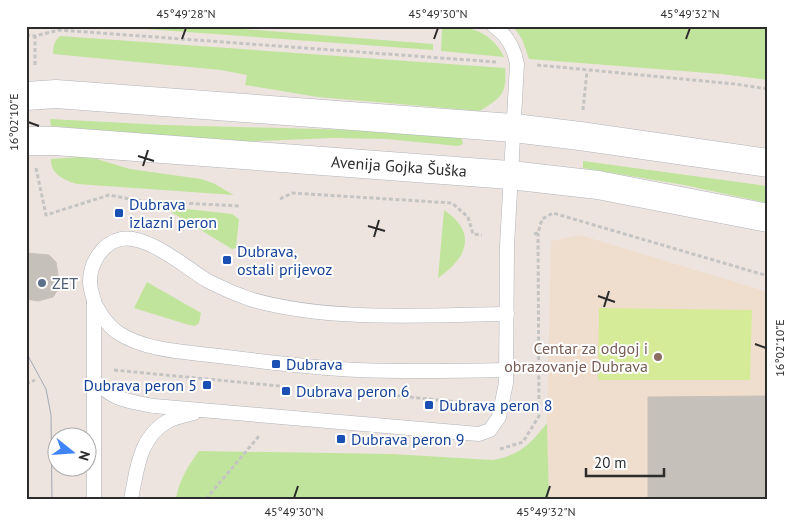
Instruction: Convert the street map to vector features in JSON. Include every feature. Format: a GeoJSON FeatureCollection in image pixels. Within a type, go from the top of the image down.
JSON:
{"type":"FeatureCollection","features":[{"type":"Feature","properties":{"kind":"main road"},"geometry":{"type":"LineString","coordinates":[[26,96],[65,95],[514,128],[768,163]]}},
{"type":"Feature","properties":{"kind":"main road","name":"Avenija Gojka Šuška"},"geometry":{"type":"LineString","coordinates":[[31,152],[55,141],[510,175],[598,185],[768,218]]}},
{"type":"Feature","properties":{"kind":"lane"},"geometry":{"type":"LineString","coordinates":[[94,380],[104,391],[123,401],[154,406],[479,434],[490,430],[499,417],[506,383],[507,246],[516,58],[511,44],[494,26]]}},
{"type":"Feature","properties":{"kind":"lane"},"geometry":{"type":"LineString","coordinates":[[94,499],[94,300],[90,283],[92,265],[101,252],[112,242],[123,239],[138,240],[154,246],[229,292],[275,305],[356,314],[507,314]]}},
{"type":"Feature","properties":{"kind":"lane"},"geometry":{"type":"LineString","coordinates":[[94,300],[104,320],[117,332],[135,341],[158,348],[285,365],[358,370],[424,372],[506,370]]}},
{"type":"Feature","properties":{"kind":"lane"},"geometry":{"type":"LineString","coordinates":[[131,499],[138,462],[145,443],[155,431],[168,421],[201,410]]}},
{"type":"Feature","properties":{"kind":"path"},"geometry":{"type":"LineString","coordinates":[[26,35],[35,36],[60,30],[504,62]]}},
{"type":"Feature","properties":{"kind":"path"},"geometry":{"type":"LineString","coordinates":[[35,36],[35,65]]}},
{"type":"Feature","properties":{"kind":"path"},"geometry":{"type":"LineString","coordinates":[[530,64],[735,84],[768,89]]}},
{"type":"Feature","properties":{"kind":"path"},"geometry":{"type":"LineString","coordinates":[[582,115],[587,71]]}},
{"type":"Feature","properties":{"kind":"path"},"geometry":{"type":"LineString","coordinates":[[31,152],[46,215],[109,195],[141,201],[241,206]]}},
{"type":"Feature","properties":{"kind":"path"},"geometry":{"type":"LineString","coordinates":[[280,199],[292,193],[452,203],[468,217],[473,234],[482,235]]}},
{"type":"Feature","properties":{"kind":"path"},"geometry":{"type":"LineString","coordinates":[[534,234],[538,234],[542,219],[553,213],[768,276]]}},
{"type":"Feature","properties":{"kind":"path"},"geometry":{"type":"LineString","coordinates":[[113,370],[280,387]]}},
{"type":"Feature","properties":{"kind":"path"},"geometry":{"type":"LineString","coordinates":[[26,384],[35,380]]}},
{"type":"Feature","properties":{"kind":"path"},"geometry":{"type":"LineString","coordinates":[[363,392],[467,404]]}},
{"type":"Feature","properties":{"kind":"path"},"geometry":{"type":"LineString","coordinates":[[206,499],[259,435]]}},
{"type":"Feature","properties":{"kind":"shaded area","name":"Centar za odgoj i obrazovanje Dubrava"},"geometry":{"type":"Polygon","coordinates":[[[580,235],[768,292],[768,499],[549,499],[547,423],[551,241],[580,235]]]}},
{"type":"Feature","properties":{"kind":"green space"},"geometry":{"type":"Polygon","coordinates":[[[104,26],[205,26],[433,44],[433,50],[104,26]]]}},
{"type":"Feature","properties":{"kind":"green space"},"geometry":{"type":"Polygon","coordinates":[[[444,26],[463,27],[479,32],[493,41],[504,57],[441,51],[442,29],[444,26]]]}},
{"type":"Feature","properties":{"kind":"green space"},"geometry":{"type":"Polygon","coordinates":[[[513,26],[768,26],[768,80],[721,74],[529,59],[522,39],[513,26]]]}},
{"type":"Feature","properties":{"kind":"green space"},"geometry":{"type":"Polygon","coordinates":[[[60,36],[505,68],[505,84],[502,94],[480,111],[318,97],[245,85],[247,75],[221,70],[53,54],[54,44],[60,36]]]}},
{"type":"Feature","properties":{"kind":"green space"},"geometry":{"type":"Polygon","coordinates":[[[50,119],[164,125],[355,130],[459,137],[463,144],[458,146],[386,139],[333,138],[237,142],[51,126],[50,119]]]}},
{"type":"Feature","properties":{"kind":"green space"},"geometry":{"type":"Polygon","coordinates":[[[80,157],[97,159],[130,169],[201,179],[213,183],[234,195],[77,184],[59,176],[51,164],[51,159],[80,157]]]}},
{"type":"Feature","properties":{"kind":"green space"},"geometry":{"type":"Polygon","coordinates":[[[583,161],[768,186],[768,203],[684,185],[583,168],[583,161]]]}},
{"type":"Feature","properties":{"kind":"green space"},"geometry":{"type":"Polygon","coordinates":[[[169,207],[232,214],[239,219],[236,248],[232,249],[168,210],[169,207]]]}},
{"type":"Feature","properties":{"kind":"green space"},"geometry":{"type":"Polygon","coordinates":[[[444,210],[455,219],[461,228],[465,236],[465,245],[462,254],[456,262],[438,278],[444,210]]]}},
{"type":"Feature","properties":{"kind":"green space"},"geometry":{"type":"Polygon","coordinates":[[[147,282],[201,313],[199,323],[195,326],[189,325],[134,308],[147,282]]]}},
{"type":"Feature","properties":{"kind":"green space"},"geometry":{"type":"Polygon","coordinates":[[[599,308],[752,310],[750,380],[598,380],[599,308]]]}},
{"type":"Feature","properties":{"kind":"green space"},"geometry":{"type":"Polygon","coordinates":[[[547,423],[549,499],[176,499],[184,474],[199,451],[392,454],[493,460],[511,455],[524,447],[536,437],[547,423]]]}},
{"type":"Feature","properties":{"kind":"building","name":"ZET"},"geometry":{"type":"Polygon","coordinates":[[[26,253],[49,255],[56,262],[58,275],[57,291],[53,297],[38,301],[26,299],[26,253]]]}},
{"type":"Feature","properties":{"kind":"building"},"geometry":{"type":"Polygon","coordinates":[[[768,396],[768,499],[648,499],[648,397],[768,396]]]}},
{"type":"Feature","properties":{"kind":"tram line"},"geometry":{"type":"LineString","coordinates":[[26,352],[46,389],[51,415],[52,499]]}},
{"type":"Feature","properties":{"kind":"place","name":"Dubrava izlazni peron"},"geometry":{"type":"Point","coordinates":[119,213]}},
{"type":"Feature","properties":{"kind":"place","name":"Dubrava, ostali prijevoz"},"geometry":{"type":"Point","coordinates":[227,260]}},
{"type":"Feature","properties":{"kind":"place","name":"ZET"},"geometry":{"type":"Point","coordinates":[42,283]}},
{"type":"Feature","properties":{"kind":"place","name":"Centar za odgoj i obrazovanje Dubrava"},"geometry":{"type":"Point","coordinates":[658,357]}},
{"type":"Feature","properties":{"kind":"place","name":"Dubrava"},"geometry":{"type":"Point","coordinates":[276,364]}},
{"type":"Feature","properties":{"kind":"place","name":"Dubrava peron 5"},"geometry":{"type":"Point","coordinates":[207,385]}},
{"type":"Feature","properties":{"kind":"place","name":"Dubrava peron 6"},"geometry":{"type":"Point","coordinates":[286,391]}},
{"type":"Feature","properties":{"kind":"place","name":"Dubrava peron 8"},"geometry":{"type":"Point","coordinates":[429,405]}},
{"type":"Feature","properties":{"kind":"place","name":"Dubrava peron 9"},"geometry":{"type":"Point","coordinates":[341,439]}}]}
